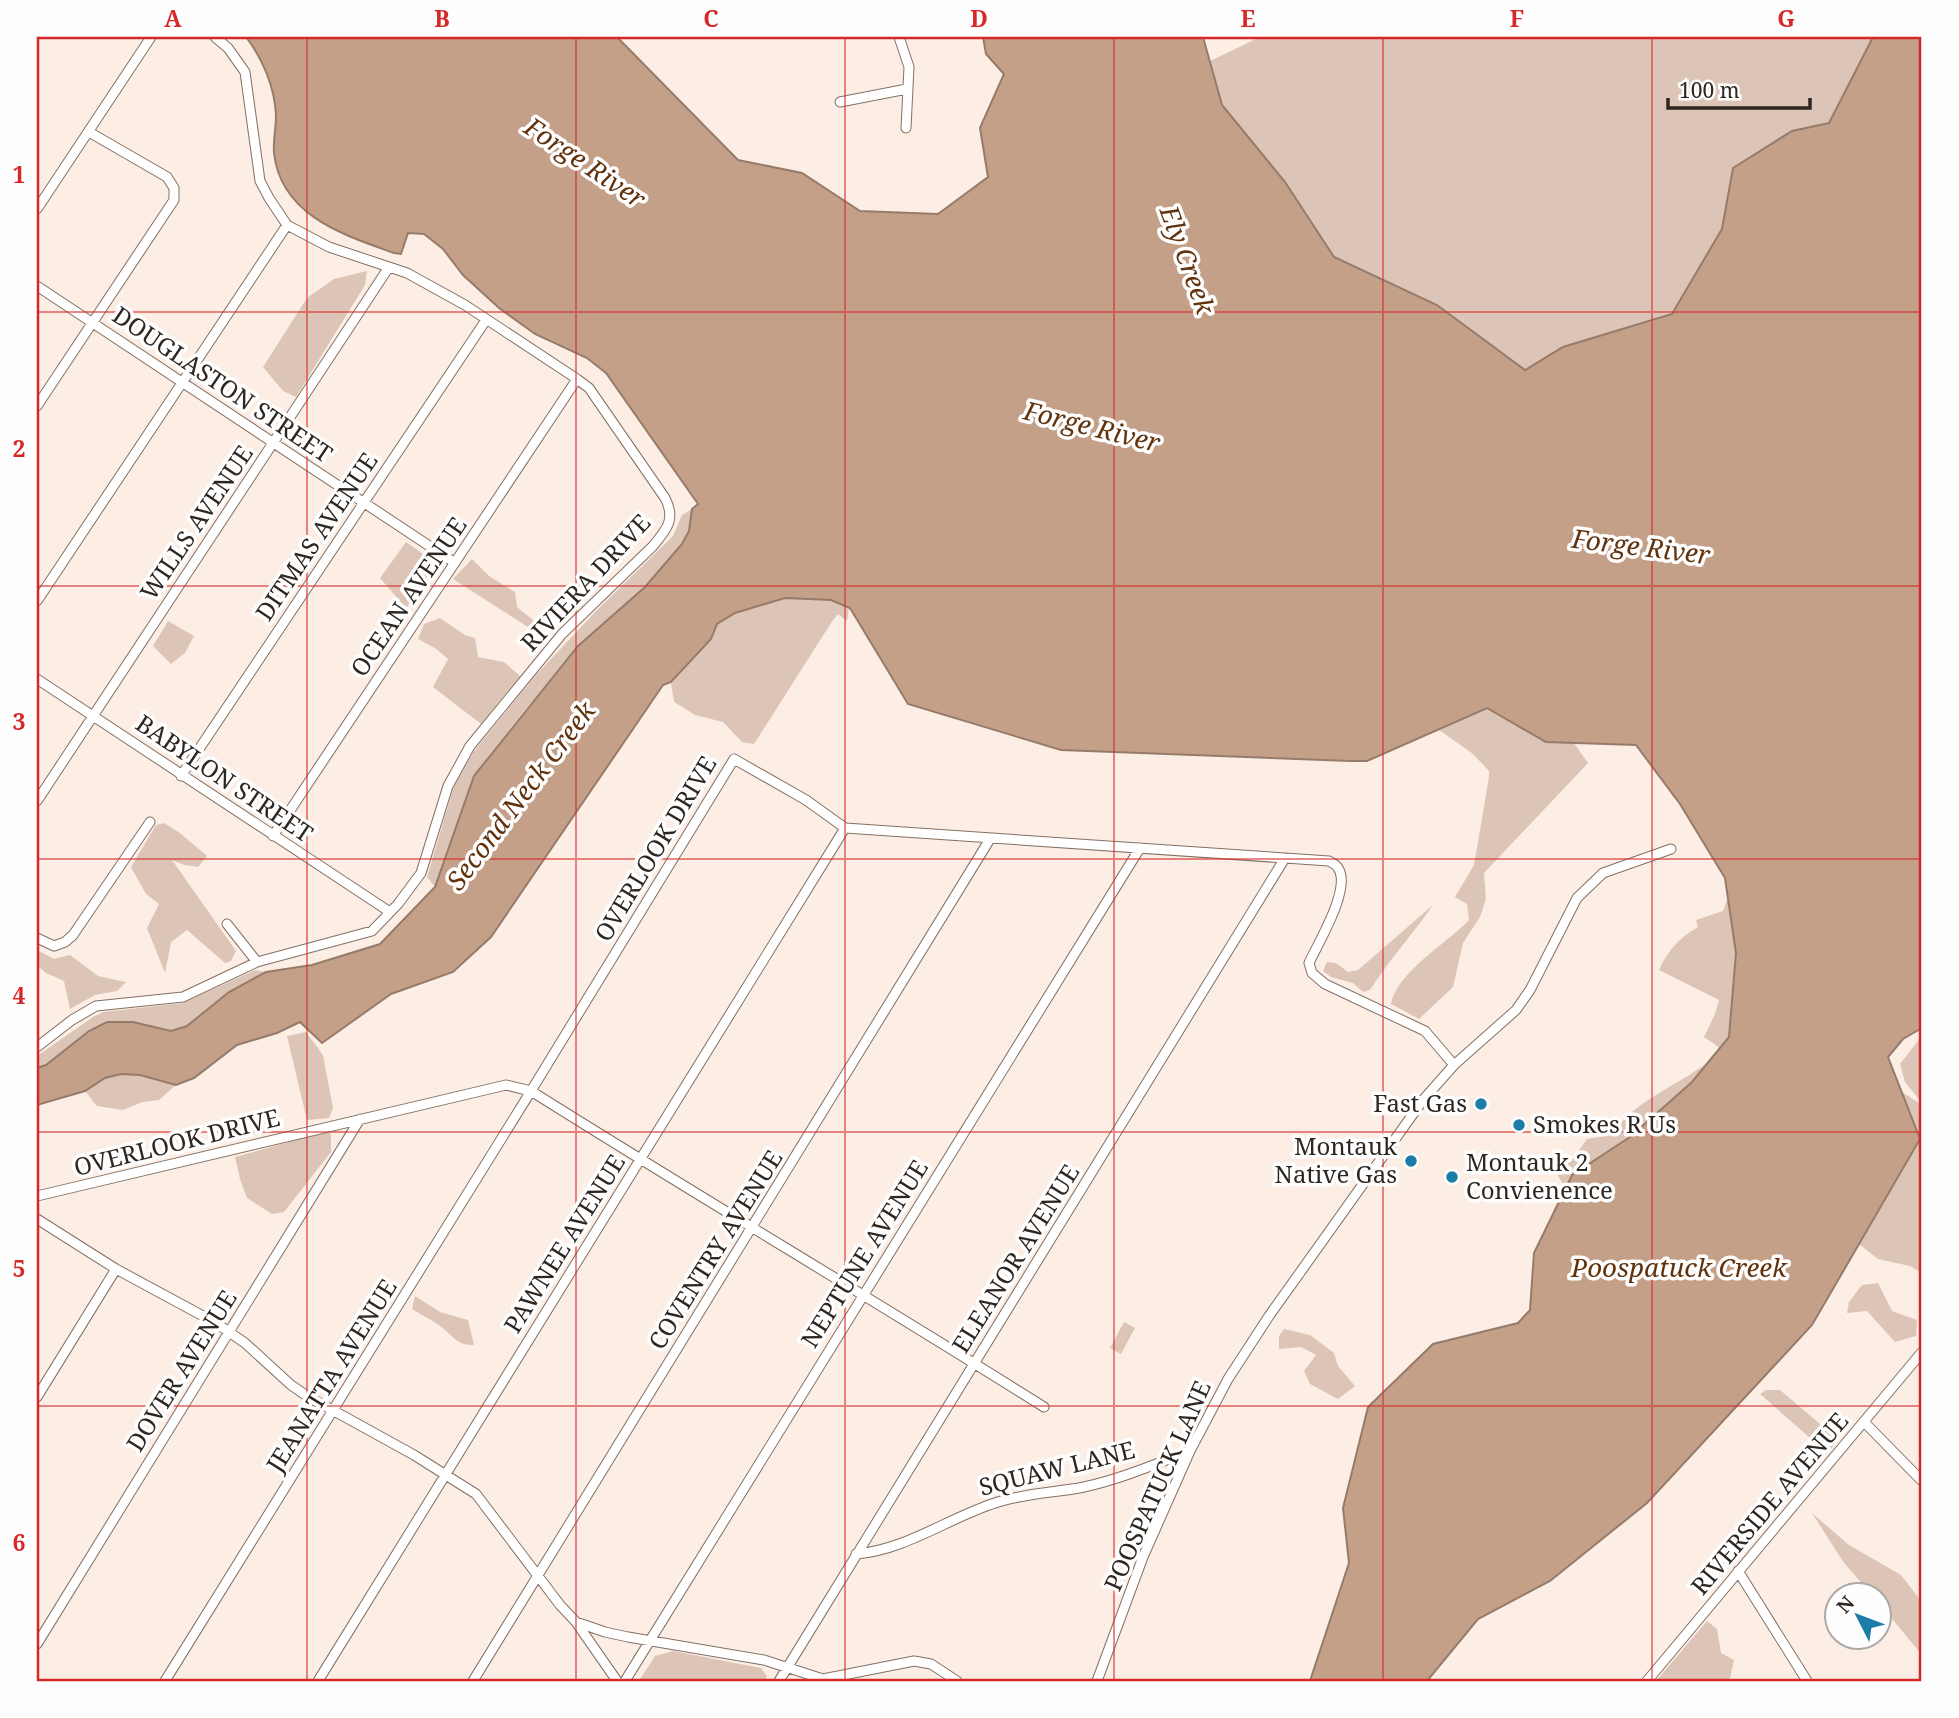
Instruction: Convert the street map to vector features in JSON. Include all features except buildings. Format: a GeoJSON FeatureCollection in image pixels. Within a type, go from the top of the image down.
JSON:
{"type":"FeatureCollection","features":[{"type":"Feature","properties":{"kind":"street"},"geometry":{"type":"LineString","coordinates":[[37,209],[151,37]]}},
{"type":"Feature","properties":{"kind":"street","name":"RIVIERA DRIVE"},"geometry":{"type":"LineString","coordinates":[[37,1047],[72,1020],[96,1006],[183,997],[257,962],[372,931],[421,873],[448,786],[470,746],[562,634],[653,546],[663,534],[671,517],[665,498],[589,388],[465,305],[407,273],[330,247],[287,225],[260,181],[246,72],[215,37]]}},
{"type":"Feature","properties":{"kind":"street"},"geometry":{"type":"LineString","coordinates":[[899,37],[909,66],[906,128]]}},
{"type":"Feature","properties":{"kind":"street"},"geometry":{"type":"LineString","coordinates":[[840,102],[907,89]]}},
{"type":"Feature","properties":{"kind":"street"},"geometry":{"type":"LineString","coordinates":[[37,406],[174,200],[174,188],[167,177],[89,132]]}},
{"type":"Feature","properties":{"kind":"street"},"geometry":{"type":"LineString","coordinates":[[37,601],[287,225]]}},
{"type":"Feature","properties":{"kind":"street","name":"WILLS AVENUE"},"geometry":{"type":"LineString","coordinates":[[37,801],[389,267]]}},
{"type":"Feature","properties":{"kind":"street","name":"DOUGLASTON STREET"},"geometry":{"type":"LineString","coordinates":[[37,286],[455,563]]}},
{"type":"Feature","properties":{"kind":"street","name":"DITMAS AVENUE"},"geometry":{"type":"LineString","coordinates":[[181,776],[486,320]]}},
{"type":"Feature","properties":{"kind":"street","name":"OCEAN AVENUE"},"geometry":{"type":"LineString","coordinates":[[273,835],[577,379]]}},
{"type":"Feature","properties":{"kind":"street","name":"BABYLON STREET"},"geometry":{"type":"LineString","coordinates":[[37,679],[390,912]]}},
{"type":"Feature","properties":{"kind":"street","name":"OVERLOOK DRIVE"},"geometry":{"type":"LineString","coordinates":[[37,1196],[506,1085],[531,1091],[734,759],[791,791],[845,828]]}},
{"type":"Feature","properties":{"kind":"street"},"geometry":{"type":"LineString","coordinates":[[37,938],[54,946],[73,935],[150,822]]}},
{"type":"Feature","properties":{"kind":"street"},"geometry":{"type":"LineString","coordinates":[[845,828],[1329,861],[1338,866],[1341,876],[1340,896],[1309,963],[1312,973],[1325,984],[1425,1031],[1454,1065]]}},
{"type":"Feature","properties":{"kind":"street","name":"PAWNEE AVENUE"},"geometry":{"type":"LineString","coordinates":[[318,1681],[845,828]]}},
{"type":"Feature","properties":{"kind":"street","name":"COVENTRY AVENUE"},"geometry":{"type":"LineString","coordinates":[[473,1681],[990,839]]}},
{"type":"Feature","properties":{"kind":"street","name":"NEPTUNE AVENUE"},"geometry":{"type":"LineString","coordinates":[[625,1681],[1140,848]]}},
{"type":"Feature","properties":{"kind":"street","name":"POOSPATUCK LANE"},"geometry":{"type":"LineString","coordinates":[[1097,1681],[1143,1557],[1190,1451],[1228,1379],[1269,1316],[1418,1107],[1454,1065],[1517,1010],[1577,898],[1603,873],[1671,849]]}},
{"type":"Feature","properties":{"kind":"street","name":"ELEANOR AVENUE"},"geometry":{"type":"LineString","coordinates":[[779,1681],[1285,858]]}},
{"type":"Feature","properties":{"kind":"street"},"geometry":{"type":"LineString","coordinates":[[228,924],[257,962]]}},
{"type":"Feature","properties":{"kind":"street"},"geometry":{"type":"LineString","coordinates":[[531,1091],[1044,1407]]}},
{"type":"Feature","properties":{"kind":"street","name":"JEANATTA AVENUE"},"geometry":{"type":"LineString","coordinates":[[165,1681],[531,1091]]}},
{"type":"Feature","properties":{"kind":"street","name":"DOVER AVENUE"},"geometry":{"type":"LineString","coordinates":[[37,1644],[360,1119]]}},
{"type":"Feature","properties":{"kind":"street"},"geometry":{"type":"LineString","coordinates":[[37,1219],[116,1269],[245,1343],[291,1385],[332,1412],[476,1493],[560,1605],[576,1622],[617,1681]]}},
{"type":"Feature","properties":{"kind":"street"},"geometry":{"type":"LineString","coordinates":[[37,1397],[116,1269]]}},
{"type":"Feature","properties":{"kind":"street","name":"RIVERSIDE AVENUE"},"geometry":{"type":"LineString","coordinates":[[1647,1681],[1922,1352]]}},
{"type":"Feature","properties":{"kind":"street"},"geometry":{"type":"LineString","coordinates":[[1864,1423],[1922,1481]]}},
{"type":"Feature","properties":{"kind":"street","name":"SQUAW LANE"},"geometry":{"type":"LineString","coordinates":[[856,1554],[890,1549],[972,1510],[1012,1497],[1084,1487],[1190,1451]]}},
{"type":"Feature","properties":{"kind":"street"},"geometry":{"type":"LineString","coordinates":[[1738,1571],[1807,1681]]}},
{"type":"Feature","properties":{"kind":"street"},"geometry":{"type":"LineString","coordinates":[[576,1622],[605,1632],[764,1660],[823,1679],[914,1661],[931,1664],[957,1681]]}},
{"type":"Feature","properties":{"kind":"shaded area"},"geometry":{"type":"Polygon","coordinates":[[[1260,37],[1877,37],[1872,38],[1829,123],[1792,131],[1733,168],[1722,229],[1672,314],[1563,347],[1525,370],[1437,305],[1334,257],[1285,182],[1222,105],[1210,61],[1260,37]]]}},
{"type":"Feature","properties":{"kind":"shaded area"},"geometry":{"type":"Polygon","coordinates":[[[367,271],[365,285],[296,397],[283,391],[263,367],[307,298],[334,279],[367,271]]]}},
{"type":"Feature","properties":{"kind":"shaded area"},"geometry":{"type":"Polygon","coordinates":[[[692,509],[689,531],[682,544],[645,587],[525,710],[474,776],[435,887],[427,877],[454,786],[474,751],[536,675],[596,611],[673,536],[682,515],[692,509]]]}},
{"type":"Feature","properties":{"kind":"shaded area"},"geometry":{"type":"Polygon","coordinates":[[[406,542],[437,564],[435,573],[406,608],[380,578],[406,542]]]}},
{"type":"Feature","properties":{"kind":"shaded area"},"geometry":{"type":"Polygon","coordinates":[[[472,559],[489,576],[515,592],[517,607],[544,629],[528,627],[453,579],[472,559]]]}},
{"type":"Feature","properties":{"kind":"shaded area"},"geometry":{"type":"Polygon","coordinates":[[[785,598],[831,600],[849,608],[847,621],[838,614],[831,623],[754,744],[742,742],[723,722],[695,715],[674,702],[671,683],[710,639],[717,624],[735,613],[785,598]]]}},
{"type":"Feature","properties":{"kind":"shaded area"},"geometry":{"type":"Polygon","coordinates":[[[440,618],[465,635],[475,638],[478,657],[504,662],[520,676],[481,724],[433,687],[448,659],[418,639],[424,624],[440,618]]]}},
{"type":"Feature","properties":{"kind":"shaded area"},"geometry":{"type":"Polygon","coordinates":[[[168,621],[194,636],[185,653],[171,664],[153,646],[168,621]]]}},
{"type":"Feature","properties":{"kind":"shaded area"},"geometry":{"type":"Polygon","coordinates":[[[1487,708],[1546,742],[1574,743],[1588,763],[1484,873],[1486,899],[1480,917],[1463,943],[1453,987],[1419,1019],[1391,1004],[1395,992],[1412,970],[1469,920],[1467,904],[1455,897],[1474,865],[1489,777],[1489,771],[1473,754],[1438,729],[1487,708]]]}},
{"type":"Feature","properties":{"kind":"shaded area"},"geometry":{"type":"Polygon","coordinates":[[[164,823],[207,856],[198,867],[172,860],[236,951],[231,961],[225,963],[187,930],[171,942],[165,973],[147,928],[159,904],[146,894],[131,867],[156,825],[164,823]]]}},
{"type":"Feature","properties":{"kind":"shaded area"},"geometry":{"type":"Polygon","coordinates":[[[1728,897],[1736,953],[1729,1037],[1720,1048],[1704,1037],[1719,1000],[1659,970],[1675,945],[1698,927],[1696,920],[1723,911],[1728,897]]]}},
{"type":"Feature","properties":{"kind":"shaded area"},"geometry":{"type":"Polygon","coordinates":[[[1433,905],[1370,990],[1363,992],[1353,983],[1331,977],[1323,971],[1327,962],[1336,963],[1348,972],[1358,970],[1433,905]]]}},
{"type":"Feature","properties":{"kind":"shaded area"},"geometry":{"type":"Polygon","coordinates":[[[37,950],[54,959],[70,955],[98,976],[126,982],[117,991],[95,995],[70,1009],[64,981],[46,973],[37,965],[37,950]]]}},
{"type":"Feature","properties":{"kind":"shaded area"},"geometry":{"type":"Polygon","coordinates":[[[255,970],[266,972],[229,992],[187,1026],[171,1031],[133,1022],[37,1070],[37,1056],[103,1012],[183,1003],[255,970]]]}},
{"type":"Feature","properties":{"kind":"shaded area"},"geometry":{"type":"Polygon","coordinates":[[[306,1032],[323,1055],[333,1108],[329,1118],[307,1120],[287,1036],[306,1032]]]}},
{"type":"Feature","properties":{"kind":"shaded area"},"geometry":{"type":"Polygon","coordinates":[[[1922,1036],[1922,1103],[1905,1082],[1900,1064],[1922,1036]]]}},
{"type":"Feature","properties":{"kind":"shaded area"},"geometry":{"type":"Polygon","coordinates":[[[1707,1063],[1660,1113],[1585,1166],[1565,1188],[1556,1172],[1573,1159],[1587,1139],[1611,1135],[1620,1123],[1643,1104],[1707,1063]]]}},
{"type":"Feature","properties":{"kind":"shaded area"},"geometry":{"type":"Polygon","coordinates":[[[121,1074],[140,1075],[176,1085],[159,1100],[142,1102],[123,1110],[97,1106],[85,1091],[105,1078],[121,1074]]]}},
{"type":"Feature","properties":{"kind":"shaded area"},"geometry":{"type":"Polygon","coordinates":[[[1902,1092],[1922,1105],[1922,1273],[1910,1266],[1878,1259],[1859,1244],[1920,1139],[1902,1092]]]}},
{"type":"Feature","properties":{"kind":"shaded area"},"geometry":{"type":"Polygon","coordinates":[[[328,1131],[331,1135],[331,1152],[284,1212],[272,1214],[247,1198],[235,1157],[328,1131]]]}},
{"type":"Feature","properties":{"kind":"shaded area"},"geometry":{"type":"Polygon","coordinates":[[[1878,1283],[1892,1311],[1917,1320],[1916,1336],[1895,1342],[1867,1311],[1847,1313],[1849,1302],[1862,1285],[1878,1283]]]}},
{"type":"Feature","properties":{"kind":"shaded area"},"geometry":{"type":"Polygon","coordinates":[[[415,1296],[440,1312],[468,1320],[474,1345],[458,1341],[412,1309],[415,1296]]]}},
{"type":"Feature","properties":{"kind":"shaded area"},"geometry":{"type":"Polygon","coordinates":[[[1124,1322],[1135,1328],[1121,1354],[1110,1348],[1124,1322]]]}},
{"type":"Feature","properties":{"kind":"shaded area"},"geometry":{"type":"Polygon","coordinates":[[[1284,1329],[1310,1335],[1334,1353],[1338,1366],[1355,1386],[1338,1399],[1310,1384],[1304,1371],[1316,1355],[1301,1347],[1279,1349],[1279,1336],[1284,1329]]]}},
{"type":"Feature","properties":{"kind":"shaded area"},"geometry":{"type":"Polygon","coordinates":[[[1766,1390],[1780,1390],[1839,1440],[1827,1453],[1760,1394],[1766,1390]]]}},
{"type":"Feature","properties":{"kind":"shaded area"},"geometry":{"type":"Polygon","coordinates":[[[1812,1513],[1849,1545],[1901,1575],[1918,1597],[1922,1607],[1922,1655],[1892,1619],[1892,1582],[1861,1582],[1844,1563],[1812,1513]]]}},
{"type":"Feature","properties":{"kind":"shaded area"},"geometry":{"type":"Polygon","coordinates":[[[1707,1621],[1717,1629],[1721,1653],[1734,1660],[1730,1678],[1726,1681],[1656,1681],[1707,1621]]]}},
{"type":"Feature","properties":{"kind":"shaded area"},"geometry":{"type":"Polygon","coordinates":[[[673,1651],[761,1668],[767,1676],[765,1681],[639,1681],[655,1656],[673,1651]]]}},
{"type":"Feature","properties":{"kind":"water"},"geometry":{"type":"Polygon","coordinates":[[[246,37],[617,37],[738,160],[802,173],[860,211],[938,214],[988,177],[980,128],[1004,74],[986,54],[983,37],[1203,37],[1222,105],[1285,182],[1334,257],[1437,305],[1525,370],[1563,347],[1672,314],[1722,229],[1733,168],[1792,131],[1829,123],[1873,37],[1922,37],[1922,1028],[1903,1039],[1888,1057],[1920,1139],[1812,1325],[1647,1503],[1550,1581],[1478,1619],[1427,1681],[1310,1681],[1349,1563],[1343,1508],[1368,1407],[1433,1344],[1518,1323],[1530,1310],[1534,1253],[1572,1175],[1630,1137],[1692,1082],[1729,1037],[1736,953],[1725,878],[1680,804],[1636,745],[1546,742],[1487,708],[1367,761],[1061,750],[908,704],[850,608],[831,600],[785,598],[735,613],[717,624],[711,639],[671,682],[663,685],[491,937],[453,972],[391,994],[322,1043],[300,1022],[277,1033],[237,1045],[194,1078],[176,1085],[140,1075],[121,1074],[105,1078],[85,1091],[37,1105],[37,1068],[46,1065],[89,1031],[107,1022],[133,1022],[171,1031],[187,1026],[229,992],[266,972],[312,965],[380,944],[435,887],[474,776],[578,646],[645,587],[682,544],[689,531],[692,509],[698,504],[606,373],[587,358],[535,334],[499,308],[463,275],[443,249],[424,234],[408,233],[401,254],[394,253],[336,230],[302,208],[279,175],[274,153],[276,116],[271,84],[263,64],[246,37]]]}},
{"type":"Feature","properties":{"kind":"place","name":"Fast Gas"},"geometry":{"type":"Point","coordinates":[1481,1104]}},
{"type":"Feature","properties":{"kind":"place","name":"Smokes R Us"},"geometry":{"type":"Point","coordinates":[1519,1125]}},
{"type":"Feature","properties":{"kind":"place","name":"Montauk Native Gas"},"geometry":{"type":"Point","coordinates":[1411,1161]}},
{"type":"Feature","properties":{"kind":"place","name":"Montauk 2 Convienence"},"geometry":{"type":"Point","coordinates":[1452,1177]}},
{"type":"Feature","properties":{"kind":"water label","name":"Forge River"},"geometry":{"type":"Point","coordinates":[585,163]}},
{"type":"Feature","properties":{"kind":"water label","name":"Ely Creek"},"geometry":{"type":"Point","coordinates":[1187,260]}},
{"type":"Feature","properties":{"kind":"water label","name":"Forge River"},"geometry":{"type":"Point","coordinates":[1092,427]}},
{"type":"Feature","properties":{"kind":"water label","name":"Forge River"},"geometry":{"type":"Point","coordinates":[1641,547]}},
{"type":"Feature","properties":{"kind":"water label","name":"Second Neck Creek"},"geometry":{"type":"Point","coordinates":[521,796]}},
{"type":"Feature","properties":{"kind":"water label","name":"Poospatuck Creek"},"geometry":{"type":"Point","coordinates":[1679,1268]}}]}
